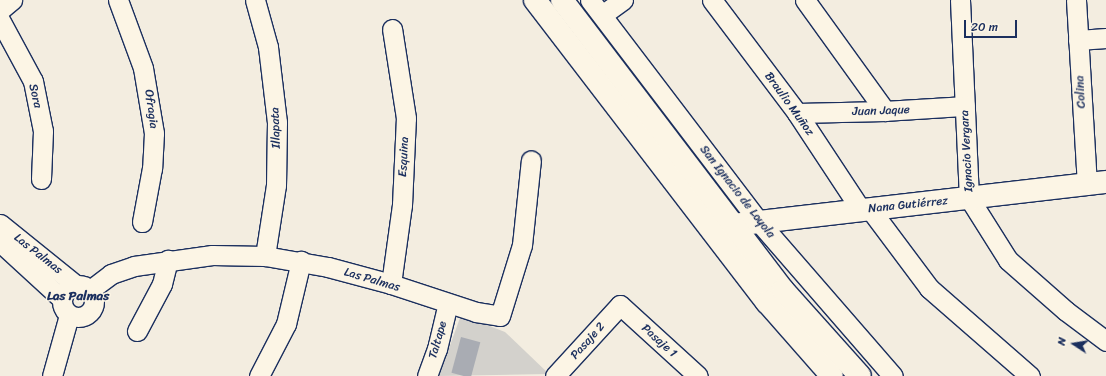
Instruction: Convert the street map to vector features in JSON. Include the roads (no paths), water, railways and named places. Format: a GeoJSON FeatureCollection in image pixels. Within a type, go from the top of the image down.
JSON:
{"type":"FeatureCollection","features":[{"type":"Feature","properties":{"kind":"main road"},"geometry":{"type":"LineString","coordinates":[[535,0],[767,302],[832,376]]}},
{"type":"Feature","properties":{"kind":"main road","name":"San Ignacio de Loyola"},"geometry":{"type":"LineString","coordinates":[[562,0],[783,290],[859,376]]}},
{"type":"Feature","properties":{"kind":"main road","name":"Nana Gutiérrez"},"geometry":{"type":"LineString","coordinates":[[709,227],[1096,183]]}},
{"type":"Feature","properties":{"kind":"street"},"geometry":{"type":"LineString","coordinates":[[0,10],[12,0]]}},
{"type":"Feature","properties":{"kind":"street","name":"Ofragia"},"geometry":{"type":"LineString","coordinates":[[118,0],[143,68],[150,97],[154,133],[152,168],[142,222]]}},
{"type":"Feature","properties":{"kind":"street","name":"Illapata"},"geometry":{"type":"LineString","coordinates":[[255,0],[268,47],[277,122],[276,185],[264,256]]}},
{"type":"Feature","properties":{"kind":"street","name":"San Ignacio de Loyola"},"geometry":{"type":"LineString","coordinates":[[590,0],[759,222],[893,376]]}},
{"type":"Feature","properties":{"kind":"street"},"geometry":{"type":"LineString","coordinates":[[602,15],[623,0]]}},
{"type":"Feature","properties":{"kind":"street","name":"Braulio Muñoz"},"geometry":{"type":"LineString","coordinates":[[712,0],[797,113],[866,210],[930,288],[1030,376]]}},
{"type":"Feature","properties":{"kind":"street"},"geometry":{"type":"LineString","coordinates":[[805,0],[885,111]]}},
{"type":"Feature","properties":{"kind":"street","name":"Ignacio Vergara"},"geometry":{"type":"LineString","coordinates":[[960,0],[969,198],[1008,260],[1066,311],[1106,341]]}},
{"type":"Feature","properties":{"kind":"street","name":"Colina"},"geometry":{"type":"LineString","coordinates":[[1076,0],[1078,40],[1096,183]]}},
{"type":"Feature","properties":{"kind":"street","name":"Sora"},"geometry":{"type":"LineString","coordinates":[[0,20],[32,81],[43,131],[41,179]]}},
{"type":"Feature","properties":{"kind":"street","name":"Esquina"},"geometry":{"type":"LineString","coordinates":[[391,284],[402,205],[406,118],[392,29]]}},
{"type":"Feature","properties":{"kind":"street"},"geometry":{"type":"LineString","coordinates":[[1078,40],[1106,38]]}},
{"type":"Feature","properties":{"kind":"street","name":"Juan Jaque"},"geometry":{"type":"LineString","coordinates":[[797,113],[885,111],[965,106]]}},
{"type":"Feature","properties":{"kind":"street","name":"Las Palmas"},"geometry":{"type":"LineString","coordinates":[[65,307],[66,290],[83,287],[111,274],[134,266],[212,255],[264,256],[301,261],[391,284],[476,312],[500,316],[522,245],[531,160]]}},
{"type":"Feature","properties":{"kind":"street","name":"Las Palmas"},"geometry":{"type":"LineString","coordinates":[[0,224],[83,287]]}},
{"type":"Feature","properties":{"kind":"street","name":"Las Palmas"},"geometry":{"type":"LineString","coordinates":[[0,242],[65,307]]}},
{"type":"Feature","properties":{"kind":"street"},"geometry":{"type":"LineString","coordinates":[[137,332],[162,284],[168,260]]}},
{"type":"Feature","properties":{"kind":"street"},"geometry":{"type":"LineString","coordinates":[[258,376],[286,324],[301,261]]}},
{"type":"Feature","properties":{"kind":"street"},"geometry":{"type":"LineString","coordinates":[[52,376],[65,307],[80,317],[90,312],[94,300],[83,287]]}},
{"type":"Feature","properties":{"kind":"street","name":"Taltape"},"geometry":{"type":"LineString","coordinates":[[427,376],[437,349],[448,304]]}},
{"type":"Feature","properties":{"kind":"street","name":"Pasaje 1"},"geometry":{"type":"LineString","coordinates":[[620,305],[694,375]]}},
{"type":"Feature","properties":{"kind":"street","name":"Pasaje 2"},"geometry":{"type":"LineString","coordinates":[[556,376],[620,305]]}},
{"type":"Feature","properties":{"kind":"district","name":"Las Palmas"},"geometry":{"type":"Point","coordinates":[78,296]}}]}
